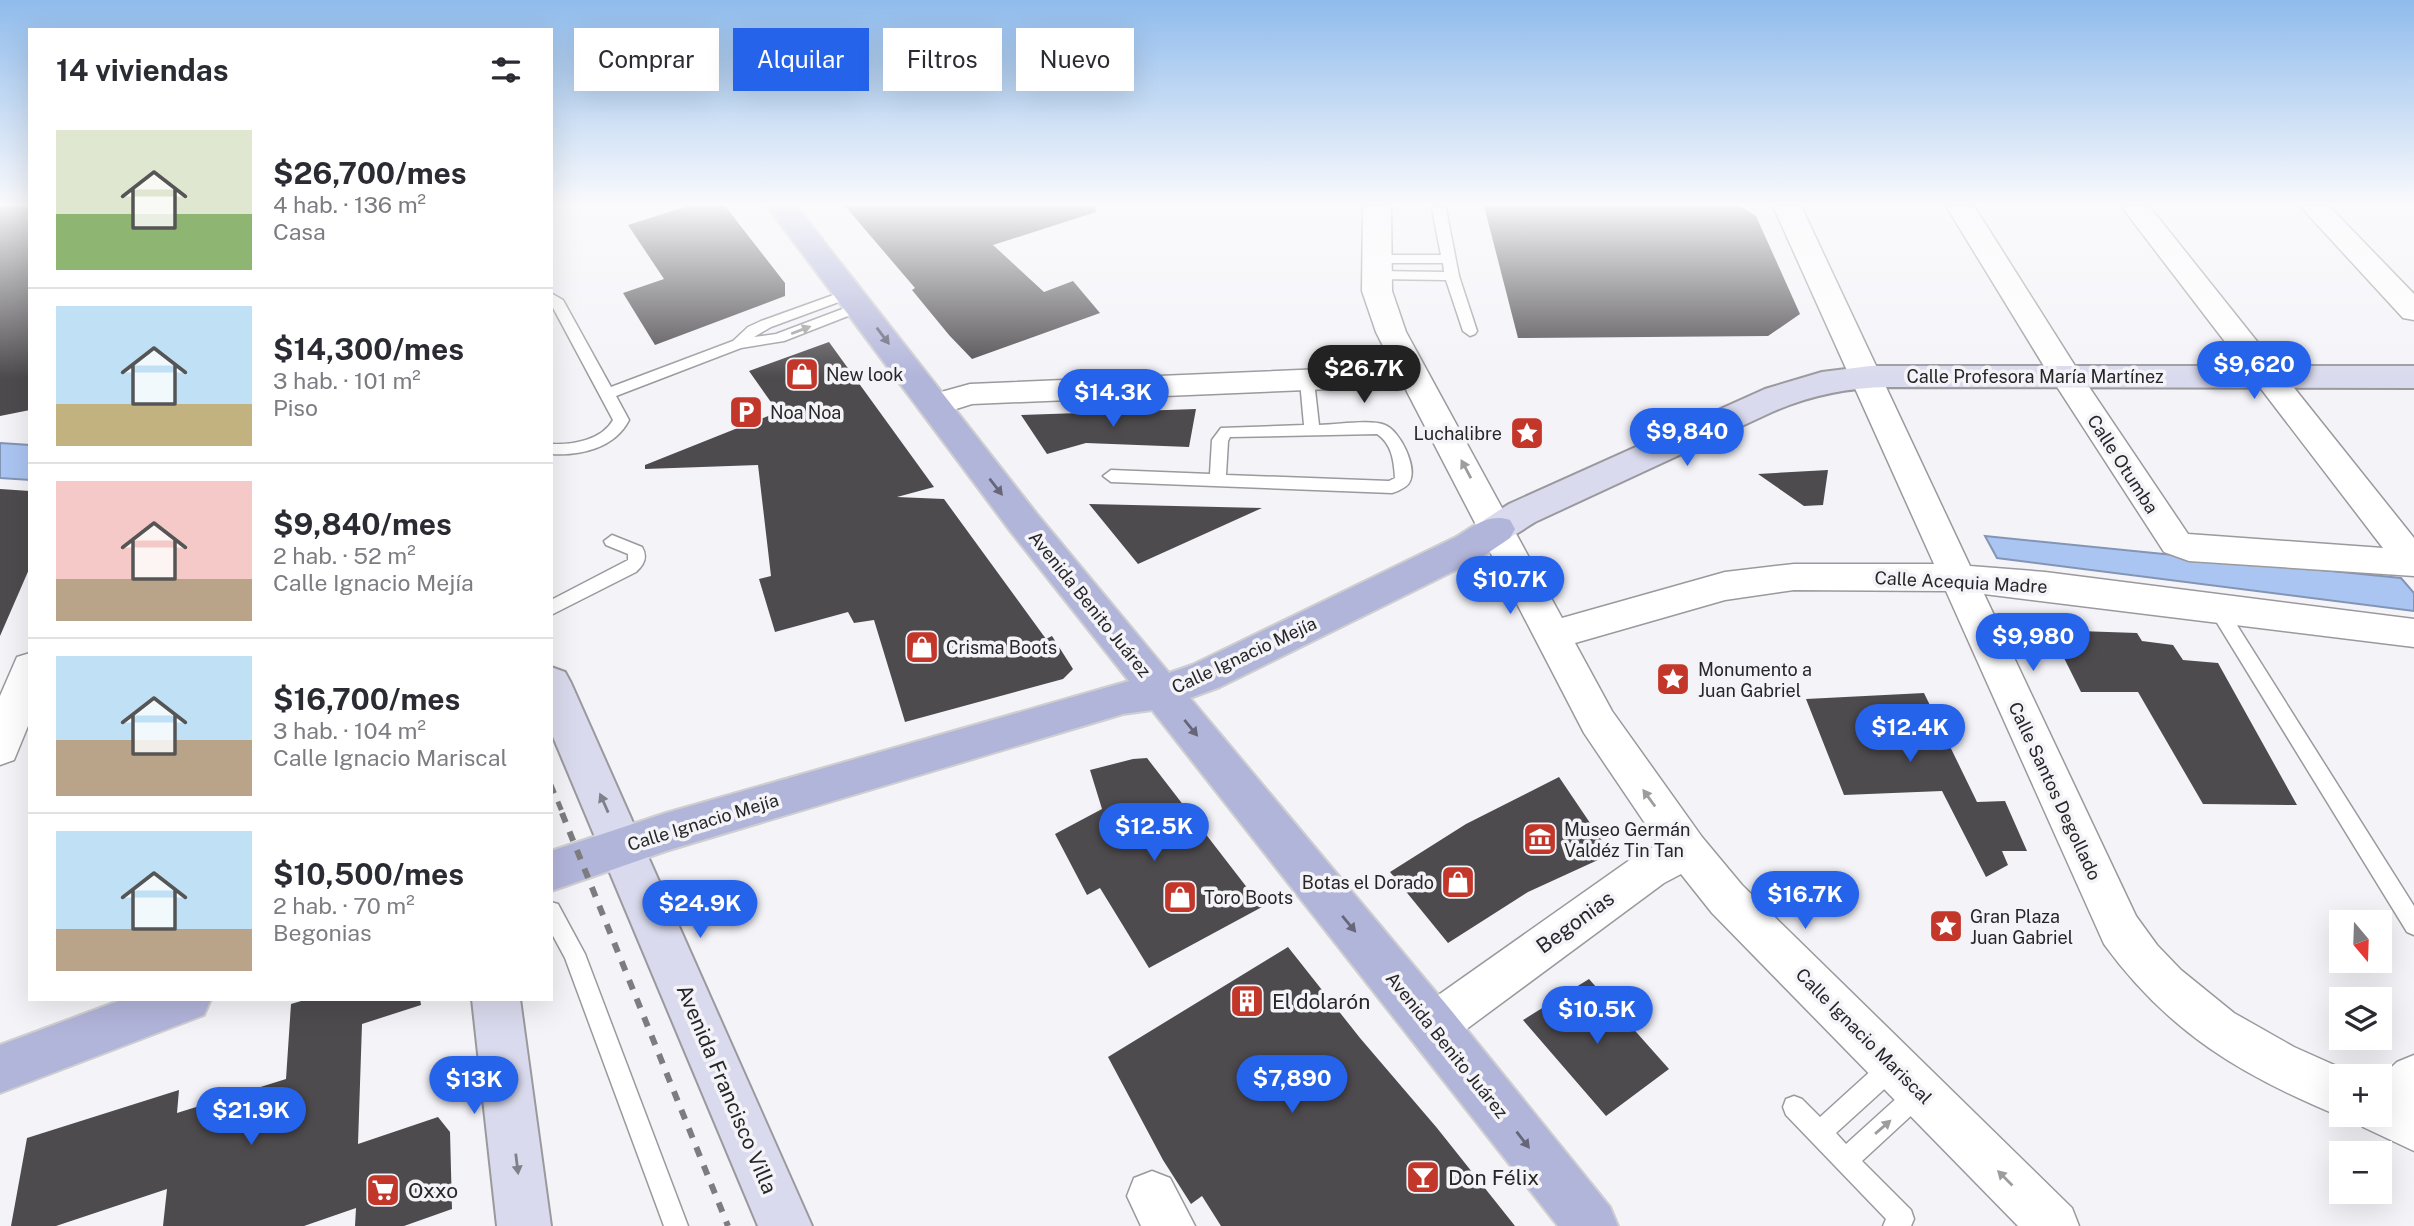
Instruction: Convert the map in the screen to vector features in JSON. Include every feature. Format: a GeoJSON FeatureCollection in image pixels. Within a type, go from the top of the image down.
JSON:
{"type":"FeatureCollection","features":[{"type":"Feature","properties":{"kind":"main road","name":"Avenida Benito Juárez"},"geometry":{"type":"LineString","coordinates":[[826,263],[1024,523],[1433,1026],[1591,1226]]}},
{"type":"Feature","properties":{"kind":"main road","name":"Calle Ignacio Mejía"},"geometry":{"type":"LineString","coordinates":[[553,870],[624,846],[1123,698],[1161,692],[1206,676],[1469,547],[1497,529]]}},
{"type":"Feature","properties":{"kind":"main road"},"geometry":{"type":"LineString","coordinates":[[0,1069],[182,1001]]}},
{"type":"Feature","properties":{"kind":"street","name":"Calle Ignacio Mariscal"},"geometry":{"type":"LineString","coordinates":[[1376,263],[1383,312],[1391,332],[1598,722],[1688,850],[1727,899],[2054,1226]]}},
{"type":"Feature","properties":{"kind":"street","name":"Calle Santos Degollado"},"geometry":{"type":"LineString","coordinates":[[1814,263],[2120,930],[2142,962],[2208,1024],[2254,1052],[2329,1087]]}},
{"type":"Feature","properties":{"kind":"street","name":"Calle Otumba"},"geometry":{"type":"LineString","coordinates":[[1996,263],[2176,543]]}},
{"type":"Feature","properties":{"kind":"street"},"geometry":{"type":"LineString","coordinates":[[2180,263],[2414,563]]}},
{"type":"Feature","properties":{"kind":"street"},"geometry":{"type":"LineString","coordinates":[[2368,263],[2414,311]]}},
{"type":"Feature","properties":{"kind":"street"},"geometry":{"type":"LineString","coordinates":[[934,405],[970,394],[1416,375]]}},
{"type":"Feature","properties":{"kind":"street","name":"Calle Profesora María Martínez"},"geometry":{"type":"LineString","coordinates":[[1866,376],[2414,377]]}},
{"type":"Feature","properties":{"kind":"street","name":"Calle Ignacio Mejía"},"geometry":{"type":"LineString","coordinates":[[1497,529],[1522,513],[1793,389],[1825,380],[1866,376]]}},
{"type":"Feature","properties":{"kind":"street"},"geometry":{"type":"LineString","coordinates":[[2176,543],[2189,548],[2414,563]]}},
{"type":"Feature","properties":{"kind":"street","name":"Calle Acequia Madre"},"geometry":{"type":"LineString","coordinates":[[1554,635],[1725,586],[1760,579],[1794,577],[1956,578],[2045,586],[2414,633]]}},
{"type":"Feature","properties":{"kind":"street"},"geometry":{"type":"LineString","coordinates":[[0,748],[28,673]]}},
{"type":"Feature","properties":{"kind":"street","name":"Avenida Francisco Villa"},"geometry":{"type":"LineString","coordinates":[[553,686],[624,846],[785,1226]]}},
{"type":"Feature","properties":{"kind":"street","name":"Begonias"},"geometry":{"type":"LineString","coordinates":[[1433,1026],[1649,870],[1688,850]]}},
{"type":"Feature","properties":{"kind":"street"},"geometry":{"type":"LineString","coordinates":[[496,1001],[524,1226]]}},
{"type":"Feature","properties":{"kind":"street"},"geometry":{"type":"LineString","coordinates":[[2392,1099],[2414,1079]]}},
{"type":"Feature","properties":{"kind":"street"},"geometry":{"type":"LineString","coordinates":[[2392,1116],[2414,1127]]}},
{"type":"Feature","properties":{"kind":"lane"},"geometry":{"type":"LineString","coordinates":[[1376,267],[1410,263]]}},
{"type":"Feature","properties":{"kind":"lane"},"geometry":{"type":"LineString","coordinates":[[1449,263],[1470,331]]}},
{"type":"Feature","properties":{"kind":"lane"},"geometry":{"type":"LineString","coordinates":[[1376,267],[1452,276]]}},
{"type":"Feature","properties":{"kind":"lane"},"geometry":{"type":"LineString","coordinates":[[553,298],[621,419],[616,431],[570,449],[553,449]]}},
{"type":"Feature","properties":{"kind":"lane"},"geometry":{"type":"LineString","coordinates":[[607,394],[738,344],[779,338],[856,300]]}},
{"type":"Feature","properties":{"kind":"lane"},"geometry":{"type":"LineString","coordinates":[[1307,381],[1312,428]]}},
{"type":"Feature","properties":{"kind":"lane"},"geometry":{"type":"LineString","coordinates":[[1111,476],[1218,480],[1392,486],[1403,480],[1396,444],[1387,432],[1380,429],[1312,428],[1226,432],[1220,440],[1218,480]]}},
{"type":"Feature","properties":{"kind":"lane"},"geometry":{"type":"LineString","coordinates":[[553,607],[630,568],[636,562],[636,551],[612,541]]}},
{"type":"Feature","properties":{"kind":"lane"},"geometry":{"type":"LineString","coordinates":[[2217,608],[2414,925]]}},
{"type":"Feature","properties":{"kind":"lane"},"geometry":{"type":"LineString","coordinates":[[553,915],[573,954],[676,1226]]}},
{"type":"Feature","properties":{"kind":"lane"},"geometry":{"type":"LineString","coordinates":[[553,940],[573,954]]}},
{"type":"Feature","properties":{"kind":"lane"},"geometry":{"type":"LineString","coordinates":[[1819,1133],[1906,1079]]}},
{"type":"Feature","properties":{"kind":"lane"},"geometry":{"type":"LineString","coordinates":[[1846,1160],[1906,1079]]}},
{"type":"Feature","properties":{"kind":"lane"},"geometry":{"type":"LineString","coordinates":[[1794,1107],[1902,1219],[1895,1226]]}},
{"type":"Feature","properties":{"kind":"water"},"geometry":{"type":"Polygon","coordinates":[[[0,443],[28,445],[28,480],[0,478],[0,443]]]}},
{"type":"Feature","properties":{"kind":"water"},"geometry":{"type":"Polygon","coordinates":[[[1985,536],[2401,578],[2414,593],[2414,611],[1997,558],[1985,536]]]}},
{"type":"Feature","properties":{"kind":"building"},"geometry":{"type":"Polygon","coordinates":[[[0,263],[28,263],[28,410],[0,416],[0,263]]]}},
{"type":"Feature","properties":{"kind":"building"},"geometry":{"type":"Polygon","coordinates":[[[653,263],[770,263],[785,283],[785,296],[655,345],[623,293],[664,279],[653,263]]]}},
{"type":"Feature","properties":{"kind":"building"},"geometry":{"type":"Polygon","coordinates":[[[894,263],[1013,263],[1044,292],[1073,281],[1100,313],[972,359],[912,290],[915,288],[894,263]]]}},
{"type":"Feature","properties":{"kind":"building"},"geometry":{"type":"Polygon","coordinates":[[[1499,263],[1777,263],[1800,314],[1768,336],[1518,338],[1499,263]]]}},
{"type":"Feature","properties":{"kind":"building"},"geometry":{"type":"Polygon","coordinates":[[[829,342],[934,487],[897,497],[944,499],[1046,639],[1052,636],[1073,669],[1063,679],[905,722],[874,620],[854,623],[848,612],[775,632],[759,579],[771,576],[758,465],[645,469],[645,465],[778,412],[749,371],[829,342]]]}},
{"type":"Feature","properties":{"kind":"building"},"geometry":{"type":"Polygon","coordinates":[[[1196,409],[1189,447],[1086,443],[1047,454],[1021,415],[1196,409]]]}},
{"type":"Feature","properties":{"kind":"building"},"geometry":{"type":"Polygon","coordinates":[[[1828,470],[1823,505],[1804,506],[1758,474],[1828,470]]]}},
{"type":"Feature","properties":{"kind":"building"},"geometry":{"type":"Polygon","coordinates":[[[0,489],[28,491],[28,572],[0,636],[0,489]]]}},
{"type":"Feature","properties":{"kind":"building"},"geometry":{"type":"Polygon","coordinates":[[[1089,504],[1132,505],[1262,508],[1138,564],[1089,504]]]}},
{"type":"Feature","properties":{"kind":"building"},"geometry":{"type":"Polygon","coordinates":[[[2050,630],[2137,633],[2142,641],[2173,645],[2183,660],[2218,663],[2297,805],[2203,804],[2138,692],[2081,692],[2050,630]]]}},
{"type":"Feature","properties":{"kind":"building"},"geometry":{"type":"Polygon","coordinates":[[[1924,693],[1977,802],[2005,801],[2027,851],[2002,851],[2008,865],[1986,877],[1942,791],[1844,795],[1806,699],[1924,693]]]}},
{"type":"Feature","properties":{"kind":"building"},"geometry":{"type":"Polygon","coordinates":[[[1147,758],[1262,907],[1149,968],[1100,888],[1087,895],[1055,834],[1102,809],[1090,770],[1147,758]]]}},
{"type":"Feature","properties":{"kind":"building"},"geometry":{"type":"Polygon","coordinates":[[[1559,777],[1611,854],[1528,892],[1448,943],[1390,872],[1466,824],[1559,777]]]}},
{"type":"Feature","properties":{"kind":"building"},"geometry":{"type":"Polygon","coordinates":[[[1288,947],[1515,1226],[1221,1226],[1202,1196],[1191,1204],[1163,1160],[1108,1057],[1288,947]]]}},
{"type":"Feature","properties":{"kind":"building"},"geometry":{"type":"Polygon","coordinates":[[[1589,979],[1669,1069],[1606,1116],[1523,1020],[1589,979]]]}},
{"type":"Feature","properties":{"kind":"building"},"geometry":{"type":"Polygon","coordinates":[[[301,1001],[420,1001],[421,1005],[362,1024],[358,1144],[438,1117],[450,1132],[452,1209],[404,1226],[355,1226],[356,1208],[304,1226],[163,1226],[167,1189],[56,1226],[11,1226],[27,1138],[179,1090],[177,1113],[286,1079],[291,1004],[301,1001]]]}},
{"type":"Feature","properties":{"kind":"railway"},"geometry":{"type":"LineString","coordinates":[[553,790],[563,814]]}},
{"type":"Feature","properties":{"kind":"railway"},"geometry":{"type":"LineString","coordinates":[[562,813],[728,1226]]}},
{"type":"Feature","properties":{"kind":"place","name":"New look"},"geometry":{"type":"Point","coordinates":[802,374]}},
{"type":"Feature","properties":{"kind":"place","name":"Noa Noa"},"geometry":{"type":"Point","coordinates":[746,412]}},
{"type":"Feature","properties":{"kind":"place","name":"Luchalibre"},"geometry":{"type":"Point","coordinates":[1527,433]}},
{"type":"Feature","properties":{"kind":"place","name":"Crisma Boots"},"geometry":{"type":"Point","coordinates":[922,647]}},
{"type":"Feature","properties":{"kind":"place","name":"Monumento a Juan Gabriel"},"geometry":{"type":"Point","coordinates":[1673,679]}},
{"type":"Feature","properties":{"kind":"place","name":"Museo Germán Valdéz Tin Tan"},"geometry":{"type":"Point","coordinates":[1540,839]}},
{"type":"Feature","properties":{"kind":"place","name":"Botas el Dorado"},"geometry":{"type":"Point","coordinates":[1458,882]}},
{"type":"Feature","properties":{"kind":"place","name":"Toro Boots"},"geometry":{"type":"Point","coordinates":[1180,897]}},
{"type":"Feature","properties":{"kind":"place","name":"Gran Plaza Juan Gabriel"},"geometry":{"type":"Point","coordinates":[1946,926]}},
{"type":"Feature","properties":{"kind":"place","name":"El dolarón"},"geometry":{"type":"Point","coordinates":[1247,1001]}},
{"type":"Feature","properties":{"kind":"place","name":"Don Félix"},"geometry":{"type":"Point","coordinates":[1423,1177]}},
{"type":"Feature","properties":{"kind":"place","name":"Oxxo"},"geometry":{"type":"Point","coordinates":[383,1190]}}]}
